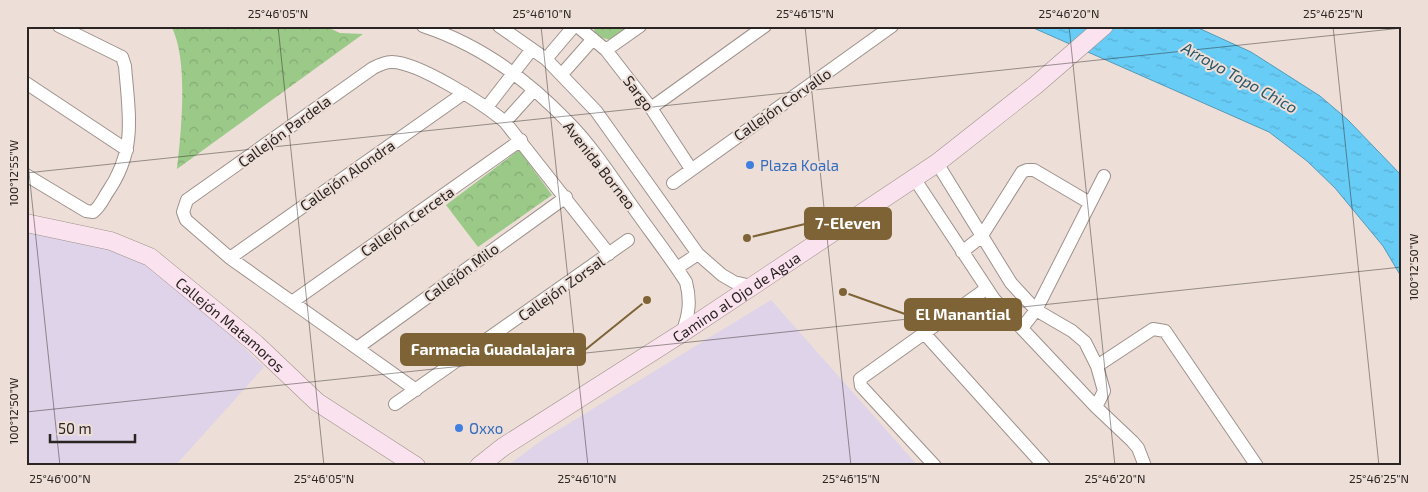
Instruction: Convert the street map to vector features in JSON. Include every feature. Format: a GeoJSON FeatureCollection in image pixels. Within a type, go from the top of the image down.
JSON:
{"type":"FeatureCollection","features":[{"type":"Feature","properties":{"kind":"street"},"geometry":{"type":"LineString","coordinates":[[26,175],[86,211],[94,212],[118,177],[127,150],[130,124],[126,66],[122,57],[59,26]]}},
{"type":"Feature","properties":{"kind":"street","name":"Avenida Borneo"},"geometry":{"type":"LineString","coordinates":[[423,26],[466,44],[511,73],[569,122],[686,282],[689,293],[689,314],[682,333]]}},
{"type":"Feature","properties":{"kind":"street","name":"Avenida Borneo"},"geometry":{"type":"LineString","coordinates":[[499,26],[546,59],[596,111],[698,254],[722,275],[734,282],[752,286]]}},
{"type":"Feature","properties":{"kind":"street"},"geometry":{"type":"LineString","coordinates":[[546,59],[575,26]]}},
{"type":"Feature","properties":{"kind":"street","name":"Sargo"},"geometry":{"type":"LineString","coordinates":[[575,26],[606,50],[650,108],[691,169]]}},
{"type":"Feature","properties":{"kind":"street"},"geometry":{"type":"LineString","coordinates":[[606,50],[640,26]]}},
{"type":"Feature","properties":{"kind":"street"},"geometry":{"type":"LineString","coordinates":[[650,108],[765,26]]}},
{"type":"Feature","properties":{"kind":"street","name":"Camino al Ojo de Agua"},"geometry":{"type":"LineString","coordinates":[[479,466],[503,447],[682,333],[937,163],[1036,85],[1104,26]]}},
{"type":"Feature","properties":{"kind":"street","name":"Callejón Corvallo"},"geometry":{"type":"LineString","coordinates":[[673,183],[888,27]]}},
{"type":"Feature","properties":{"kind":"street"},"geometry":{"type":"LineString","coordinates":[[562,74],[593,39]]}},
{"type":"Feature","properties":{"kind":"street"},"geometry":{"type":"LineString","coordinates":[[487,107],[511,73],[532,48]]}},
{"type":"Feature","properties":{"kind":"street","name":"Callejón Pardela"},"geometry":{"type":"LineString","coordinates":[[416,390],[230,258],[186,220],[183,212],[187,200],[373,68],[386,63],[398,63],[464,93],[487,107],[505,122],[609,254]]}},
{"type":"Feature","properties":{"kind":"street"},"geometry":{"type":"LineString","coordinates":[[26,83],[127,150]]}},
{"type":"Feature","properties":{"kind":"street"},"geometry":{"type":"LineString","coordinates":[[505,122],[534,91]]}},
{"type":"Feature","properties":{"kind":"street","name":"Callejón Alondra"},"geometry":{"type":"LineString","coordinates":[[230,258],[464,93]]}},
{"type":"Feature","properties":{"kind":"street","name":"Callejón Cerceta"},"geometry":{"type":"LineString","coordinates":[[292,302],[521,140]]}},
{"type":"Feature","properties":{"kind":"street"},"geometry":{"type":"LineString","coordinates":[[937,163],[1003,273],[1036,310],[1072,331],[1085,342],[1097,366],[1104,392],[1096,407]]}},
{"type":"Feature","properties":{"kind":"street"},"geometry":{"type":"LineString","coordinates":[[962,252],[981,237],[1022,172],[1027,170],[1034,170],[1090,203]]}},
{"type":"Feature","properties":{"kind":"street"},"geometry":{"type":"LineString","coordinates":[[1022,328],[1036,310],[1104,176]]}},
{"type":"Feature","properties":{"kind":"street"},"geometry":{"type":"LineString","coordinates":[[914,178],[986,289],[1096,407],[1138,448],[1145,466]]}},
{"type":"Feature","properties":{"kind":"street","name":"Callejón Milo"},"geometry":{"type":"LineString","coordinates":[[357,348],[566,197]]}},
{"type":"Feature","properties":{"kind":"street","name":"Callejón Matamoros"},"geometry":{"type":"LineString","coordinates":[[26,223],[111,241],[150,257],[264,352],[317,402],[416,466]]}},
{"type":"Feature","properties":{"kind":"street","name":"Callejón Zorsal"},"geometry":{"type":"LineString","coordinates":[[395,404],[628,240]]}},
{"type":"Feature","properties":{"kind":"street"},"geometry":{"type":"LineString","coordinates":[[677,268],[698,254]]}},
{"type":"Feature","properties":{"kind":"street"},"geometry":{"type":"LineString","coordinates":[[935,466],[859,382],[860,379],[986,289]]}},
{"type":"Feature","properties":{"kind":"street"},"geometry":{"type":"LineString","coordinates":[[1097,366],[1153,329],[1159,328],[1165,331],[1256,466]]}},
{"type":"Feature","properties":{"kind":"street"},"geometry":{"type":"LineString","coordinates":[[924,333],[1044,466]]}},
{"type":"Feature","properties":{"kind":"shaded area"},"geometry":{"type":"Polygon","coordinates":[[[26,229],[146,254],[264,367],[175,466],[26,466],[26,229]]]}},
{"type":"Feature","properties":{"kind":"shaded area"},"geometry":{"type":"Polygon","coordinates":[[[771,300],[918,466],[507,466],[545,438],[771,300]]]}},
{"type":"Feature","properties":{"kind":"green space"},"geometry":{"type":"Polygon","coordinates":[[[171,26],[325,26],[340,33],[363,34],[177,169],[182,116],[182,76],[177,40],[171,26]]]}},
{"type":"Feature","properties":{"kind":"green space"},"geometry":{"type":"Polygon","coordinates":[[[593,26],[630,26],[610,40],[596,36],[593,26]]]}},
{"type":"Feature","properties":{"kind":"green space"},"geometry":{"type":"Polygon","coordinates":[[[519,150],[552,195],[478,247],[446,205],[519,150]]]}},
{"type":"Feature","properties":{"kind":"water","name":"Arroyo Topo Chico"},"geometry":{"type":"Polygon","coordinates":[[[1029,26],[1194,26],[1251,52],[1320,96],[1348,120],[1402,176],[1402,278],[1383,246],[1335,188],[1307,161],[1269,132],[1029,26]]]}},
{"type":"Feature","properties":{"kind":"place","name":"Plaza Koala"},"geometry":{"type":"Point","coordinates":[750,165]}},
{"type":"Feature","properties":{"kind":"place","name":"7-Eleven"},"geometry":{"type":"Point","coordinates":[747,238]}},
{"type":"Feature","properties":{"kind":"place","name":"El Manantial"},"geometry":{"type":"Point","coordinates":[843,292]}},
{"type":"Feature","properties":{"kind":"place","name":"Farmacia Guadalajara"},"geometry":{"type":"Point","coordinates":[647,300]}},
{"type":"Feature","properties":{"kind":"place","name":"Oxxo"},"geometry":{"type":"Point","coordinates":[459,428]}}]}
